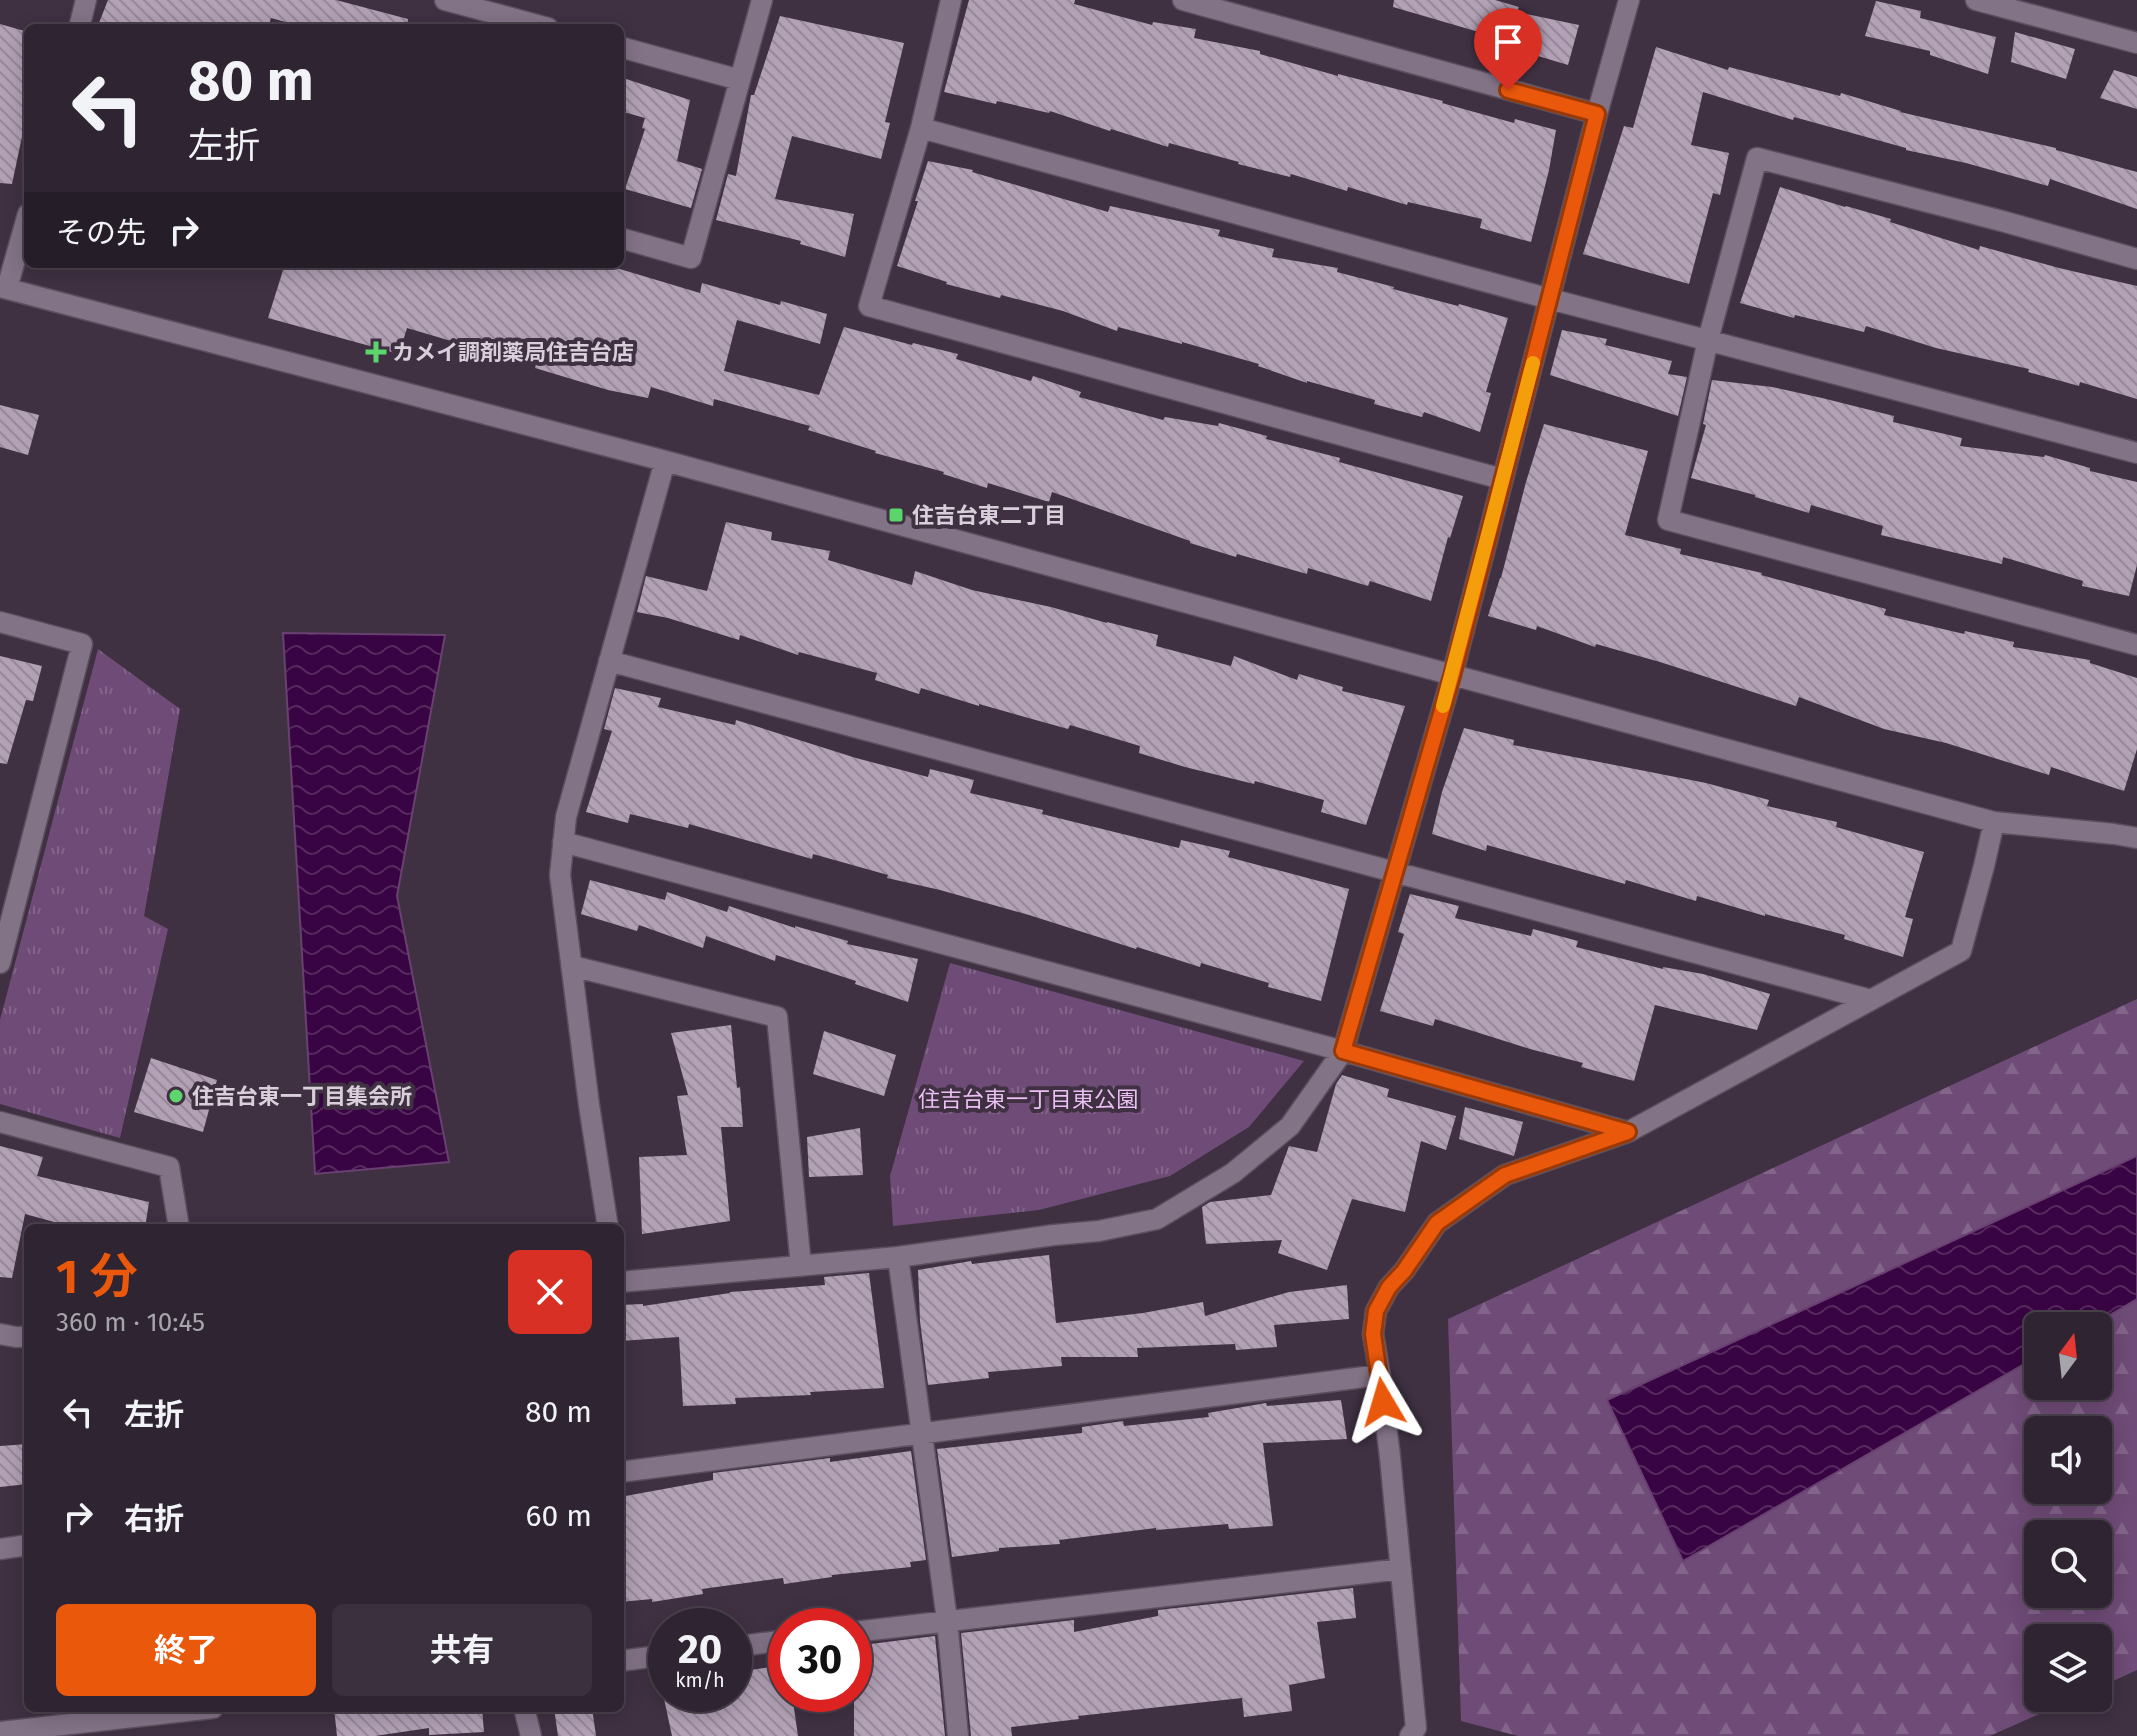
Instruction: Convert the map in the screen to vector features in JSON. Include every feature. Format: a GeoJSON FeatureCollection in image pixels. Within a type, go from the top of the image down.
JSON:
{"type":"FeatureCollection","features":[{"type":"Feature","properties":{"kind":"street"},"geometry":{"type":"LineString","coordinates":[[80,24],[86,0]]}},
{"type":"Feature","properties":{"kind":"street"},"geometry":{"type":"LineString","coordinates":[[445,0],[533,24]]}},
{"type":"Feature","properties":{"kind":"street"},"geometry":{"type":"LineString","coordinates":[[624,239],[691,258],[762,0]]}},
{"type":"Feature","properties":{"kind":"street"},"geometry":{"type":"LineString","coordinates":[[951,0],[921,128],[869,306],[1502,479]]}},
{"type":"Feature","properties":{"kind":"street"},"geometry":{"type":"LineString","coordinates":[[1183,0],[1597,114]]}},
{"type":"Feature","properties":{"kind":"street"},"geometry":{"type":"LineString","coordinates":[[624,1282],[898,1257],[1099,1231],[1157,1219],[1233,1173],[1290,1126],[1343,1051],[1452,676],[1629,0]]}},
{"type":"Feature","properties":{"kind":"street"},"geometry":{"type":"LineString","coordinates":[[1976,0],[2137,43]]}},
{"type":"Feature","properties":{"kind":"street"},"geometry":{"type":"LineString","coordinates":[[624,48],[740,80]]}},
{"type":"Feature","properties":{"kind":"street"},"geometry":{"type":"LineString","coordinates":[[921,128],[1550,299],[2137,453]]}},
{"type":"Feature","properties":{"kind":"street"},"geometry":{"type":"LineString","coordinates":[[2137,259],[1757,158],[1708,340],[1668,520],[2137,645]]}},
{"type":"Feature","properties":{"kind":"street"},"geometry":{"type":"LineString","coordinates":[[24,226],[4,288],[665,461],[1994,822],[2137,838]]}},
{"type":"Feature","properties":{"kind":"street"},"geometry":{"type":"LineString","coordinates":[[607,1224],[560,875],[566,817],[665,461]]}},
{"type":"Feature","properties":{"kind":"street"},"geometry":{"type":"LineString","coordinates":[[0,622],[82,644],[0,963]]}},
{"type":"Feature","properties":{"kind":"street"},"geometry":{"type":"LineString","coordinates":[[609,661],[1871,1000]]}},
{"type":"Feature","properties":{"kind":"street"},"geometry":{"type":"LineString","coordinates":[[1410,1736],[1416,1728],[1380,1375],[1373,1334],[1376,1311],[1389,1287],[1437,1223],[1505,1175],[1628,1132],[1961,951],[1994,822]]}},
{"type":"Feature","properties":{"kind":"street"},"geometry":{"type":"LineString","coordinates":[[563,842],[1343,1051],[1628,1132]]}},
{"type":"Feature","properties":{"kind":"street"},"geometry":{"type":"LineString","coordinates":[[572,966],[777,1017],[801,1266]]}},
{"type":"Feature","properties":{"kind":"street"},"geometry":{"type":"LineString","coordinates":[[0,1122],[169,1167],[178,1224]]}},
{"type":"Feature","properties":{"kind":"street"},"geometry":{"type":"LineString","coordinates":[[898,1257],[947,1620],[958,1736]]}},
{"type":"Feature","properties":{"kind":"street"},"geometry":{"type":"LineString","coordinates":[[0,1334],[24,1337]]}},
{"type":"Feature","properties":{"kind":"street"},"geometry":{"type":"LineString","coordinates":[[624,1471],[1380,1375]]}},
{"type":"Feature","properties":{"kind":"street"},"geometry":{"type":"LineString","coordinates":[[0,1549],[24,1546]]}},
{"type":"Feature","properties":{"kind":"street"},"geometry":{"type":"LineString","coordinates":[[872,1630],[1401,1569]]}},
{"type":"Feature","properties":{"kind":"street"},"geometry":{"type":"LineString","coordinates":[[624,1660],[648,1657]]}},
{"type":"Feature","properties":{"kind":"street"},"geometry":{"type":"LineString","coordinates":[[0,1732],[178,1712]]}},
{"type":"Feature","properties":{"kind":"street"},"geometry":{"type":"LineString","coordinates":[[525,1712],[531,1736]]}},
{"type":"Feature","properties":{"kind":"green space"},"geometry":{"type":"Polygon","coordinates":[[[98,649],[180,709],[144,916],[168,929],[120,1138],[0,1104],[0,1020],[98,649]]]}},
{"type":"Feature","properties":{"kind":"green space","name":"住吉台東一丁目東公園"},"geometry":{"type":"Polygon","coordinates":[[[950,963],[1304,1061],[1249,1127],[1170,1176],[1039,1210],[893,1226],[890,1176],[950,963]]]}},
{"type":"Feature","properties":{"kind":"green space"},"geometry":{"type":"Polygon","coordinates":[[[2137,999],[2137,1670],[2112,1682],[2112,1624],[2024,1624],[2024,1712],[2044,1712],[1990,1736],[1518,1736],[1461,1721],[1448,1319],[2137,999]]]}},
{"type":"Feature","properties":{"kind":"water"},"geometry":{"type":"Polygon","coordinates":[[[283,633],[445,635],[397,896],[449,1162],[315,1174],[283,633]]]}},
{"type":"Feature","properties":{"kind":"water"},"geometry":{"type":"Polygon","coordinates":[[[2137,1156],[2137,1299],[2112,1314],[2024,1312],[2024,1364],[1683,1561],[1607,1400],[2137,1156]]]}},
{"type":"Feature","properties":{"kind":"building"},"geometry":{"type":"Polygon","coordinates":[[[108,0],[336,0],[408,19],[407,24],[293,24],[271,18],[269,24],[99,24],[108,0]]]}},
{"type":"Feature","properties":{"kind":"building"},"geometry":{"type":"Polygon","coordinates":[[[969,0],[1075,0],[1074,4],[1152,25],[1153,22],[1196,29],[1194,38],[1260,51],[1260,54],[1443,101],[1514,123],[1515,119],[1556,130],[1531,242],[1480,228],[1482,219],[1408,202],[1407,205],[1348,187],[1347,191],[1169,143],[1168,147],[1050,111],[997,101],[996,104],[944,92],[969,0]]]}},
{"type":"Feature","properties":{"kind":"building"},"geometry":{"type":"Polygon","coordinates":[[[1394,0],[1495,0],[1519,7],[1517,12],[1579,25],[1568,65],[1518,50],[1520,44],[1393,7],[1394,0]]]}},
{"type":"Feature","properties":{"kind":"building"},"geometry":{"type":"Polygon","coordinates":[[[1876,1],[1921,11],[1920,18],[1996,37],[1988,74],[1930,55],[1930,51],[1865,36],[1876,1]]]}},
{"type":"Feature","properties":{"kind":"building"},"geometry":{"type":"Polygon","coordinates":[[[780,16],[904,43],[885,122],[890,123],[881,159],[792,136],[775,199],[854,214],[845,257],[800,244],[801,241],[716,220],[728,174],[736,176],[751,95],[754,95],[780,16]]]}},
{"type":"Feature","properties":{"kind":"building"},"geometry":{"type":"Polygon","coordinates":[[[0,24],[24,31],[24,127],[12,184],[0,183],[0,24]]]}},
{"type":"Feature","properties":{"kind":"building"},"geometry":{"type":"Polygon","coordinates":[[[2015,32],[2075,49],[2066,79],[2011,62],[2015,32]]]}},
{"type":"Feature","properties":{"kind":"building"},"geometry":{"type":"Polygon","coordinates":[[[1656,47],[1728,70],[1729,67],[1840,96],[1841,93],[1900,112],[2056,148],[2137,172],[2137,209],[2050,179],[2048,186],[1906,150],[1794,117],[1793,120],[1703,92],[1691,145],[1729,153],[1720,195],[1713,193],[1689,284],[1583,254],[1624,126],[1633,128],[1656,47]]]}},
{"type":"Feature","properties":{"kind":"building"},"geometry":{"type":"Polygon","coordinates":[[[2114,70],[2137,77],[2137,109],[2100,98],[2114,70]]]}},
{"type":"Feature","properties":{"kind":"building"},"geometry":{"type":"Polygon","coordinates":[[[624,78],[690,100],[677,161],[702,169],[691,208],[625,189],[645,129],[642,128],[645,118],[624,112],[624,78]]]}},
{"type":"Feature","properties":{"kind":"building"},"geometry":{"type":"Polygon","coordinates":[[[928,161],[973,170],[1108,212],[1110,206],[1220,230],[1218,236],[1274,249],[1272,257],[1338,268],[1337,272],[1393,289],[1508,318],[1486,392],[1491,393],[1480,432],[1424,412],[1422,417],[1374,404],[1375,400],[1307,383],[1259,364],[1182,342],[1118,327],[1117,331],[1063,311],[946,284],[897,266],[928,161]]]}},
{"type":"Feature","properties":{"kind":"building"},"geometry":{"type":"Polygon","coordinates":[[[1780,187],[1891,219],[1890,222],[1979,250],[1980,246],[2137,286],[2137,399],[2080,382],[2079,386],[2028,372],[2029,369],[1936,348],[1866,326],[1864,332],[1740,303],[1780,187]]]}},
{"type":"Feature","properties":{"kind":"building"},"geometry":{"type":"Polygon","coordinates":[[[284,268],[616,268],[700,293],[702,283],[780,305],[781,301],[827,314],[820,344],[737,320],[724,371],[819,395],[844,327],[958,354],[956,359],[1031,381],[1033,376],[1081,392],[1079,397],[1163,420],[1165,417],[1218,426],[1219,423],[1267,436],[1266,439],[1340,458],[1339,462],[1463,496],[1431,601],[1370,581],[1368,586],[1308,568],[1307,574],[1237,554],[1236,557],[1052,492],[1049,502],[988,483],[987,488],[808,430],[810,426],[714,399],[713,406],[651,387],[648,398],[608,390],[535,368],[536,364],[469,343],[468,346],[407,328],[399,354],[268,318],[284,268]]]}},
{"type":"Feature","properties":{"kind":"building"},"geometry":{"type":"Polygon","coordinates":[[[1562,330],[1607,339],[1605,345],[1672,361],[1668,374],[1687,377],[1678,416],[1550,375],[1562,330]]]}},
{"type":"Feature","properties":{"kind":"building"},"geometry":{"type":"Polygon","coordinates":[[[1712,380],[1772,387],[1822,398],[1894,416],[1893,422],[1962,438],[1960,446],[2045,455],[2090,468],[2090,471],[2137,482],[2137,565],[2129,596],[2082,586],[2083,581],[2003,557],[2002,564],[1881,535],[1883,526],[1811,505],[1809,513],[1691,478],[1706,425],[1703,424],[1712,380]]]}},
{"type":"Feature","properties":{"kind":"building"},"geometry":{"type":"Polygon","coordinates":[[[0,405],[39,415],[28,455],[0,447],[0,405]]]}},
{"type":"Feature","properties":{"kind":"building"},"geometry":{"type":"Polygon","coordinates":[[[1544,424],[1648,451],[1625,535],[1681,549],[1680,554],[1762,573],[1886,609],[1884,615],[2014,642],[2013,647],[2090,660],[2090,663],[2137,678],[2137,749],[2124,791],[2051,767],[2049,775],[1946,743],[1884,729],[1799,697],[1796,706],[1660,662],[1596,644],[1595,647],[1537,626],[1536,630],[1488,616],[1544,424]]]}},
{"type":"Feature","properties":{"kind":"building"},"geometry":{"type":"Polygon","coordinates":[[[726,522],[772,532],[771,540],[830,551],[828,560],[912,585],[915,571],[972,590],[1158,635],[1156,646],[1231,666],[1234,656],[1297,680],[1299,674],[1343,687],[1342,691],[1405,706],[1366,825],[1321,812],[1324,800],[1255,781],[1254,784],[1185,767],[1139,753],[1140,746],[1070,725],[1068,729],[921,688],[919,694],[875,680],[877,673],[799,652],[798,655],[740,635],[739,640],[668,618],[637,612],[646,576],[707,591],[726,522]]]}},
{"type":"Feature","properties":{"kind":"building"},"geometry":{"type":"Polygon","coordinates":[[[0,656],[42,666],[33,701],[26,700],[7,764],[0,763],[0,656]]]}},
{"type":"Feature","properties":{"kind":"building"},"geometry":{"type":"Polygon","coordinates":[[[615,688],[661,698],[658,707],[735,725],[736,720],[928,777],[930,769],[974,780],[970,793],[1043,810],[1042,814],[1179,848],[1181,840],[1230,851],[1228,857],[1349,889],[1321,1001],[1268,987],[1269,983],[1201,963],[1200,967],[813,854],[812,859],[689,824],[688,828],[630,814],[628,823],[586,812],[612,731],[604,729],[615,688]]]}},
{"type":"Feature","properties":{"kind":"building"},"geometry":{"type":"Polygon","coordinates":[[[1464,728],[1514,740],[1513,745],[1706,783],[1769,800],[1767,806],[1837,822],[1836,827],[1924,852],[1905,917],[1913,919],[1903,957],[1844,939],[1845,935],[1697,896],[1696,901],[1487,845],[1486,851],[1432,834],[1442,792],[1464,728]]]}},
{"type":"Feature","properties":{"kind":"building"},"geometry":{"type":"Polygon","coordinates":[[[590,880],[665,900],[667,892],[727,912],[729,906],[795,928],[848,941],[847,944],[918,959],[908,1002],[855,984],[856,981],[776,955],[775,961],[706,936],[703,948],[639,925],[637,931],[581,914],[590,880]]]}},
{"type":"Feature","properties":{"kind":"building"},"geometry":{"type":"Polygon","coordinates":[[[1410,894],[1459,906],[1455,918],[1531,936],[1533,929],[1578,941],[1576,947],[1663,969],[1703,974],[1770,994],[1757,1030],[1655,1005],[1634,1081],[1435,1019],[1433,1026],[1380,1011],[1404,934],[1398,932],[1410,894]]]}},
{"type":"Feature","properties":{"kind":"building"},"geometry":{"type":"Polygon","coordinates":[[[731,1025],[743,1127],[721,1127],[730,1221],[642,1234],[639,1157],[687,1155],[677,1096],[688,1095],[671,1033],[731,1025]]]}},
{"type":"Feature","properties":{"kind":"building"},"geometry":{"type":"Polygon","coordinates":[[[824,1031],[896,1055],[884,1096],[813,1074],[824,1031]]]}},
{"type":"Feature","properties":{"kind":"building","name":"住吉台東一丁目集会所"},"geometry":{"type":"Polygon","coordinates":[[[151,1058],[217,1080],[203,1132],[134,1112],[151,1058]]]}},
{"type":"Feature","properties":{"kind":"building"},"geometry":{"type":"Polygon","coordinates":[[[1342,1075],[1389,1089],[1387,1097],[1456,1116],[1446,1150],[1421,1141],[1405,1212],[1352,1199],[1327,1270],[1278,1253],[1282,1240],[1206,1244],[1202,1207],[1210,1202],[1271,1195],[1289,1146],[1317,1152],[1336,1084],[1342,1075]]]}},
{"type":"Feature","properties":{"kind":"building"},"geometry":{"type":"Polygon","coordinates":[[[1465,1107],[1523,1122],[1514,1156],[1459,1139],[1465,1107]]]}},
{"type":"Feature","properties":{"kind":"building"},"geometry":{"type":"Polygon","coordinates":[[[860,1128],[863,1175],[809,1177],[807,1137],[860,1128]]]}},
{"type":"Feature","properties":{"kind":"building"},"geometry":{"type":"Polygon","coordinates":[[[0,1146],[43,1157],[37,1176],[149,1202],[146,1224],[61,1224],[25,1214],[12,1278],[0,1277],[0,1146]]]}},
{"type":"Feature","properties":{"kind":"building"},"geometry":{"type":"Polygon","coordinates":[[[1049,1255],[1056,1323],[1143,1313],[1203,1302],[1205,1316],[1289,1292],[1347,1285],[1349,1319],[1274,1325],[1277,1347],[1236,1350],[1235,1344],[1137,1348],[1138,1357],[1061,1357],[1062,1366],[988,1372],[989,1378],[928,1385],[920,1321],[918,1270],[971,1261],[972,1264],[1049,1255]]]}},
{"type":"Feature","properties":{"kind":"building"},"geometry":{"type":"Polygon","coordinates":[[[869,1273],[884,1388],[735,1398],[736,1404],[683,1406],[679,1337],[624,1341],[624,1305],[643,1306],[730,1292],[825,1285],[824,1277],[869,1273]]]}},
{"type":"Feature","properties":{"kind":"building"},"geometry":{"type":"Polygon","coordinates":[[[1341,1400],[1347,1439],[1263,1443],[1273,1526],[1229,1529],[1228,1524],[1156,1528],[952,1557],[937,1449],[1082,1433],[1082,1427],[1123,1421],[1124,1426],[1209,1417],[1208,1413],[1266,1403],[1267,1406],[1341,1400]]]}},
{"type":"Feature","properties":{"kind":"building"},"geometry":{"type":"Polygon","coordinates":[[[24,1444],[24,1484],[0,1487],[0,1446],[24,1444]]]}},
{"type":"Feature","properties":{"kind":"building"},"geometry":{"type":"Polygon","coordinates":[[[911,1451],[926,1560],[910,1562],[911,1567],[832,1575],[784,1584],[783,1578],[702,1589],[703,1594],[652,1602],[652,1599],[624,1602],[624,1496],[713,1480],[713,1473],[830,1458],[830,1462],[911,1451]]]}},
{"type":"Feature","properties":{"kind":"building"},"geometry":{"type":"Polygon","coordinates":[[[1353,1588],[1356,1618],[1317,1622],[1325,1678],[1289,1685],[1292,1711],[1244,1717],[1242,1698],[1078,1716],[1079,1719],[1011,1727],[1012,1736],[971,1736],[961,1633],[1074,1620],[1074,1632],[1158,1616],[1158,1610],[1353,1588]]]}},
{"type":"Feature","properties":{"kind":"building"},"geometry":{"type":"Polygon","coordinates":[[[935,1636],[945,1736],[854,1736],[854,1712],[872,1712],[872,1644],[935,1636]]]}},
{"type":"Feature","properties":{"kind":"building"},"geometry":{"type":"Polygon","coordinates":[[[768,1668],[768,1712],[795,1712],[798,1736],[672,1736],[667,1712],[752,1712],[752,1670],[768,1668]]]}},
{"type":"Feature","properties":{"kind":"building"},"geometry":{"type":"Polygon","coordinates":[[[334,1712],[482,1712],[484,1732],[429,1735],[429,1728],[375,1736],[337,1736],[334,1712]]]}},
{"type":"Feature","properties":{"kind":"building"},"geometry":{"type":"Polygon","coordinates":[[[555,1712],[593,1712],[596,1736],[558,1736],[555,1712]]]}},
{"type":"Feature","properties":{"kind":"slow traffic"},"geometry":{"type":"LineString","coordinates":[[1443,706],[1533,363]]}},
{"type":"Feature","properties":{"kind":"place","name":"カメイ調剤薬局住吉台店"},"geometry":{"type":"Point","coordinates":[376,352]}},
{"type":"Feature","properties":{"kind":"place","name":"住吉台東二丁目"},"geometry":{"type":"Point","coordinates":[896,515]}},
{"type":"Feature","properties":{"kind":"place","name":"住吉台東一丁目集会所"},"geometry":{"type":"Point","coordinates":[176,1096]}},
{"type":"Feature","properties":{"kind":"route"},"geometry":{"type":"LineString","coordinates":[[1383,1402],[1373,1334],[1376,1311],[1389,1287],[1437,1223],[1505,1175],[1628,1132],[1343,1051],[1452,676],[1597,114],[1508,90]]}}]}
